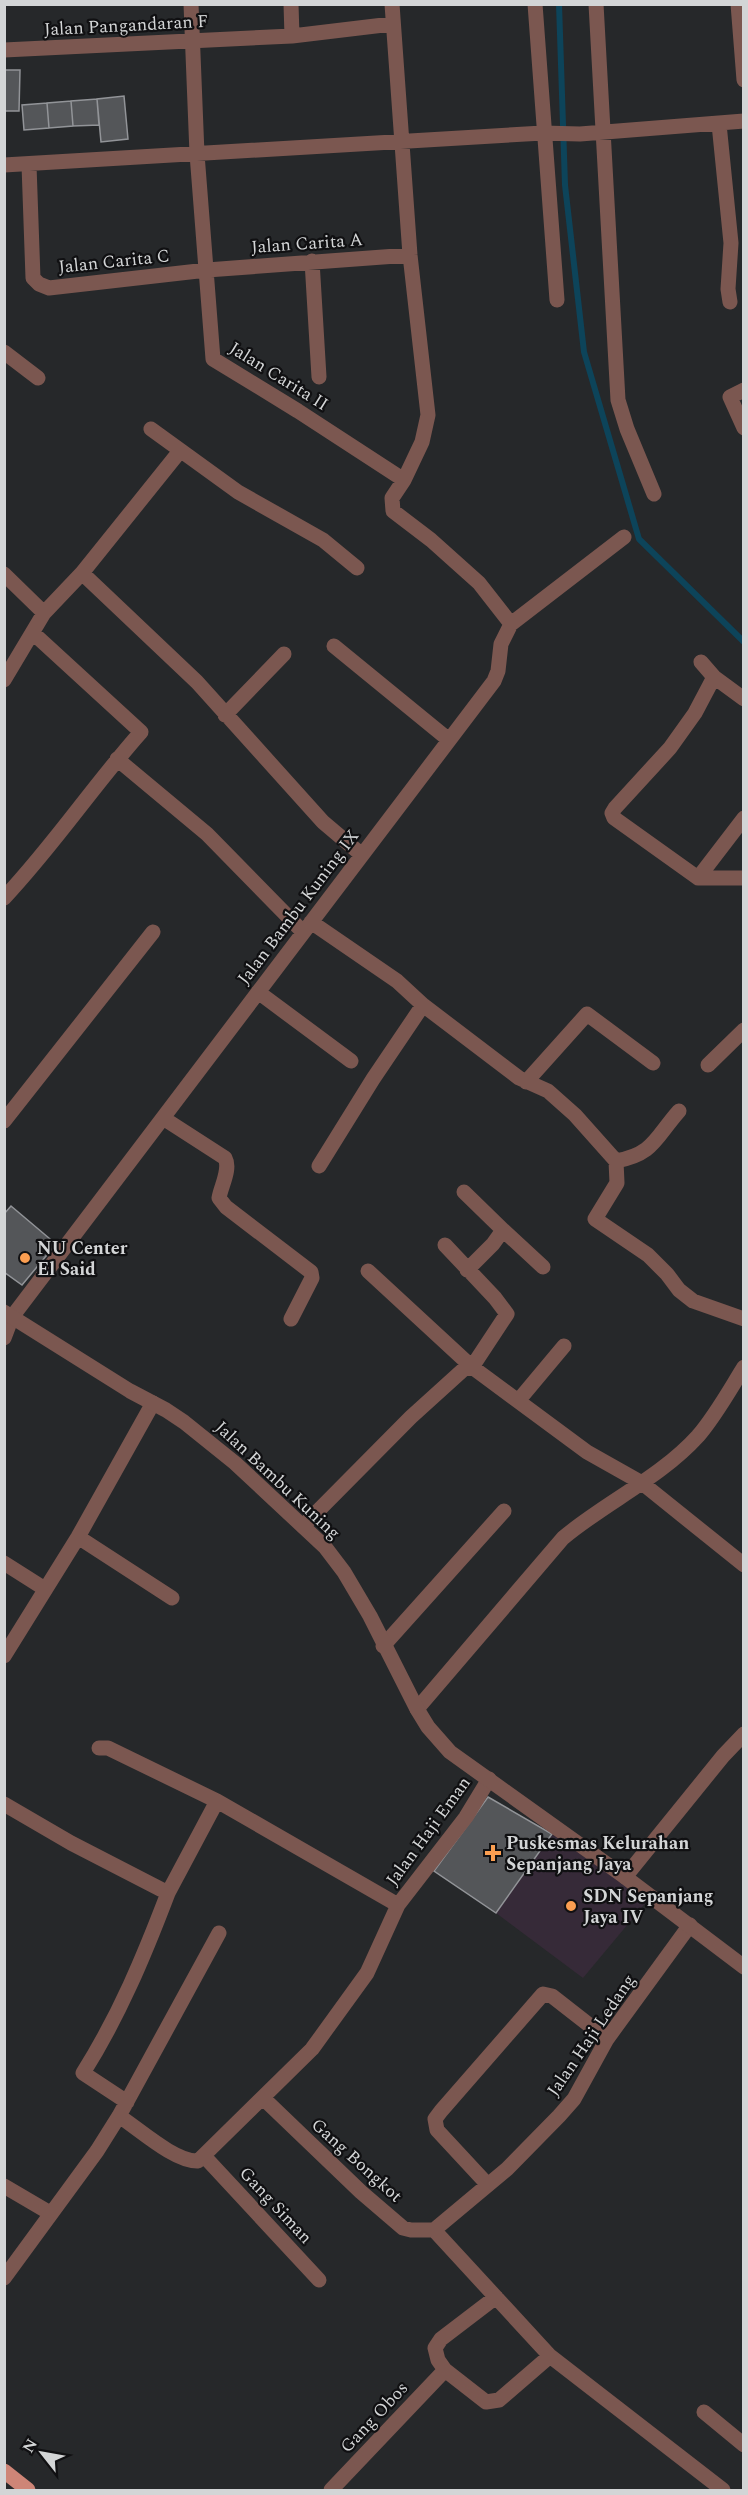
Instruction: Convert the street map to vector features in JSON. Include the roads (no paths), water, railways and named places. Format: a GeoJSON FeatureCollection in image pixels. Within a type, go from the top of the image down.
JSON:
{"type":"FeatureCollection","features":[{"type":"Feature","properties":{"kind":"main road"},"geometry":{"type":"LineString","coordinates":[[4,2471],[28,2490]]}},
{"type":"Feature","properties":{"kind":"street","name":"Jalan Carita II"},"geometry":{"type":"LineString","coordinates":[[192,4],[197,154],[213,359],[404,480]]}},
{"type":"Feature","properties":{"kind":"street"},"geometry":{"type":"LineString","coordinates":[[291,4],[292,36]]}},
{"type":"Feature","properties":{"kind":"street"},"geometry":{"type":"LineString","coordinates":[[392,4],[400,141],[428,415],[422,442],[404,480],[392,498],[393,511],[431,540],[479,583],[511,624]]}},
{"type":"Feature","properties":{"kind":"street"},"geometry":{"type":"LineString","coordinates":[[535,4],[550,133],[557,300]]}},
{"type":"Feature","properties":{"kind":"street"},"geometry":{"type":"LineString","coordinates":[[596,4],[618,400],[627,429],[654,494]]}},
{"type":"Feature","properties":{"kind":"street"},"geometry":{"type":"LineString","coordinates":[[740,11],[744,80]]}},
{"type":"Feature","properties":{"kind":"street","name":"Jalan Pangandaran F"},"geometry":{"type":"LineString","coordinates":[[4,50],[292,36],[392,24]]}},
{"type":"Feature","properties":{"kind":"street"},"geometry":{"type":"LineString","coordinates":[[4,165],[400,141],[550,133],[580,134],[744,121]]}},
{"type":"Feature","properties":{"kind":"street"},"geometry":{"type":"LineString","coordinates":[[719,124],[737,243],[728,289],[730,302]]}},
{"type":"Feature","properties":{"kind":"street","name":"Jalan Carita C"},"geometry":{"type":"LineString","coordinates":[[29,165],[33,278],[39,284],[49,288],[207,270]]}},
{"type":"Feature","properties":{"kind":"street","name":"Jalan Carita A"},"geometry":{"type":"LineString","coordinates":[[207,270],[410,255]]}},
{"type":"Feature","properties":{"kind":"street"},"geometry":{"type":"LineString","coordinates":[[312,261],[319,377]]}},
{"type":"Feature","properties":{"kind":"street"},"geometry":{"type":"LineString","coordinates":[[4,352],[38,378]]}},
{"type":"Feature","properties":{"kind":"street"},"geometry":{"type":"LineString","coordinates":[[737,393],[744,428]]}},
{"type":"Feature","properties":{"kind":"street"},"geometry":{"type":"LineString","coordinates":[[151,429],[238,492],[323,540],[357,568]]}},
{"type":"Feature","properties":{"kind":"street"},"geometry":{"type":"LineString","coordinates":[[4,680],[44,613],[82,573],[180,451]]}},
{"type":"Feature","properties":{"kind":"street","name":"Jalan Bambu Kuning IX"},"geometry":{"type":"LineString","coordinates":[[4,1338],[8,1315],[163,1118],[494,681],[498,671],[501,644],[511,624],[624,537]]}},
{"type":"Feature","properties":{"kind":"street"},"geometry":{"type":"LineString","coordinates":[[82,573],[197,682],[323,822],[362,855]]}},
{"type":"Feature","properties":{"kind":"street"},"geometry":{"type":"LineString","coordinates":[[4,574],[44,613]]}},
{"type":"Feature","properties":{"kind":"street"},"geometry":{"type":"LineString","coordinates":[[4,898],[55,840],[117,759],[141,732],[33,633]]}},
{"type":"Feature","properties":{"kind":"street"},"geometry":{"type":"LineString","coordinates":[[334,646],[449,740]]}},
{"type":"Feature","properties":{"kind":"street"},"geometry":{"type":"LineString","coordinates":[[225,715],[284,654]]}},
{"type":"Feature","properties":{"kind":"street"},"geometry":{"type":"LineString","coordinates":[[701,662],[714,677],[744,699]]}},
{"type":"Feature","properties":{"kind":"street"},"geometry":{"type":"LineString","coordinates":[[714,677],[695,713],[669,748],[612,813],[614,818],[698,878],[744,878]]}},
{"type":"Feature","properties":{"kind":"street"},"geometry":{"type":"LineString","coordinates":[[117,759],[207,834],[307,927],[397,981],[423,1005],[526,1082],[548,1091],[576,1115],[616,1161],[616,1183],[595,1219],[648,1255],[679,1290],[693,1301],[744,1318]]}},
{"type":"Feature","properties":{"kind":"street"},"geometry":{"type":"LineString","coordinates":[[698,878],[744,818]]}},
{"type":"Feature","properties":{"kind":"street"},"geometry":{"type":"LineString","coordinates":[[4,1121],[153,932]]}},
{"type":"Feature","properties":{"kind":"street"},"geometry":{"type":"LineString","coordinates":[[258,992],[351,1061]]}},
{"type":"Feature","properties":{"kind":"street"},"geometry":{"type":"LineString","coordinates":[[320,1166],[373,1079],[423,1005]]}},
{"type":"Feature","properties":{"kind":"street"},"geometry":{"type":"LineString","coordinates":[[526,1082],[587,1014],[653,1063]]}},
{"type":"Feature","properties":{"kind":"street"},"geometry":{"type":"LineString","coordinates":[[708,1065],[744,1030]]}},
{"type":"Feature","properties":{"kind":"street"},"geometry":{"type":"LineString","coordinates":[[616,1161],[637,1157],[660,1137],[679,1112]]}},
{"type":"Feature","properties":{"kind":"street"},"geometry":{"type":"LineString","coordinates":[[163,1118],[225,1158],[228,1162],[219,1198],[226,1207],[311,1272],[312,1278],[291,1319]]}},
{"type":"Feature","properties":{"kind":"street"},"geometry":{"type":"LineString","coordinates":[[464,1192],[543,1267]]}},
{"type":"Feature","properties":{"kind":"street"},"geometry":{"type":"LineString","coordinates":[[467,1269],[493,1244],[503,1230]]}},
{"type":"Feature","properties":{"kind":"street"},"geometry":{"type":"LineString","coordinates":[[303,1526],[411,1417],[464,1369],[472,1367],[507,1314],[445,1245]]}},
{"type":"Feature","properties":{"kind":"street"},"geometry":{"type":"LineString","coordinates":[[368,1271],[472,1367],[482,1372],[587,1452],[642,1483],[744,1565]]}},
{"type":"Feature","properties":{"kind":"street","name":"Jalan Bambu Kuning"},"geometry":{"type":"LineString","coordinates":[[8,1315],[153,1403],[208,1440],[325,1547],[344,1572],[369,1616],[417,1709],[428,1727],[450,1752],[625,1877],[744,1967]]}},
{"type":"Feature","properties":{"kind":"street"},"geometry":{"type":"LineString","coordinates":[[518,1401],[564,1346]]}},
{"type":"Feature","properties":{"kind":"street"},"geometry":{"type":"LineString","coordinates":[[417,1709],[563,1538],[582,1522],[642,1483],[697,1438],[714,1417],[744,1367]]}},
{"type":"Feature","properties":{"kind":"street"},"geometry":{"type":"LineString","coordinates":[[4,1656],[78,1537],[153,1403]]}},
{"type":"Feature","properties":{"kind":"street"},"geometry":{"type":"LineString","coordinates":[[383,1646],[504,1511]]}},
{"type":"Feature","properties":{"kind":"street"},"geometry":{"type":"LineString","coordinates":[[78,1537],[172,1598]]}},
{"type":"Feature","properties":{"kind":"street"},"geometry":{"type":"LineString","coordinates":[[4,1563],[45,1589]]}},
{"type":"Feature","properties":{"kind":"street"},"geometry":{"type":"LineString","coordinates":[[625,1877],[723,1756],[744,1734]]}},
{"type":"Feature","properties":{"kind":"street"},"geometry":{"type":"LineString","coordinates":[[99,1748],[108,1748],[217,1801],[398,1905]]}},
{"type":"Feature","properties":{"kind":"street","name":"Jalan Haji Eman"},"geometry":{"type":"LineString","coordinates":[[204,2156],[312,2049],[367,1973],[398,1905],[466,1817],[489,1779]]}},
{"type":"Feature","properties":{"kind":"street"},"geometry":{"type":"LineString","coordinates":[[128,2102],[83,2073],[106,2036],[132,1986],[168,1893],[217,1801]]}},
{"type":"Feature","properties":{"kind":"street"},"geometry":{"type":"LineString","coordinates":[[4,1804],[70,1842],[168,1893]]}},
{"type":"Feature","properties":{"kind":"street","name":"Jalan Haji Ledang"},"geometry":{"type":"LineString","coordinates":[[434,2230],[529,2148],[574,2098],[607,2039],[690,1925]]}},
{"type":"Feature","properties":{"kind":"street"},"geometry":{"type":"LineString","coordinates":[[4,2278],[97,2151],[128,2102],[219,1933]]}},
{"type":"Feature","properties":{"kind":"street"},"geometry":{"type":"LineString","coordinates":[[488,2185],[437,2130],[435,2119],[441,2111],[543,1994],[552,1996],[607,2039]]}},
{"type":"Feature","properties":{"kind":"street","name":"Gang Bongkot"},"geometry":{"type":"LineString","coordinates":[[263,2098],[324,2158],[403,2228],[434,2230]]}},
{"type":"Feature","properties":{"kind":"street"},"geometry":{"type":"LineString","coordinates":[[119,2116],[178,2157],[198,2162],[204,2156]]}},
{"type":"Feature","properties":{"kind":"street","name":"Gang Siman"},"geometry":{"type":"LineString","coordinates":[[204,2156],[320,2280]]}},
{"type":"Feature","properties":{"kind":"street"},"geometry":{"type":"LineString","coordinates":[[4,2186],[50,2213]]}},
{"type":"Feature","properties":{"kind":"street"},"geometry":{"type":"LineString","coordinates":[[434,2230],[550,2356],[723,2490]]}},
{"type":"Feature","properties":{"kind":"street"},"geometry":{"type":"LineString","coordinates":[[496,2297],[441,2339],[435,2351],[445,2370],[486,2402],[491,2402],[499,2400],[550,2356]]}},
{"type":"Feature","properties":{"kind":"street","name":"Gang Obos"},"geometry":{"type":"LineString","coordinates":[[331,2490],[445,2370]]}},
{"type":"Feature","properties":{"kind":"street"},"geometry":{"type":"LineString","coordinates":[[704,2412],[744,2445]]}},
{"type":"Feature","properties":{"kind":"waterway"},"geometry":{"type":"LineString","coordinates":[[559,4],[565,185],[584,352],[639,539],[744,642]]}},
{"type":"Feature","properties":{"kind":"place","name":"NU Center El Said"},"geometry":{"type":"Point","coordinates":[25,1258]}},
{"type":"Feature","properties":{"kind":"place","name":"Puskesmas Kelurahan Sepanjang Jaya"},"geometry":{"type":"Point","coordinates":[493,1853]}},
{"type":"Feature","properties":{"kind":"place","name":"SDN Sepanjang Jaya IV"},"geometry":{"type":"Point","coordinates":[571,1906]}}]}
